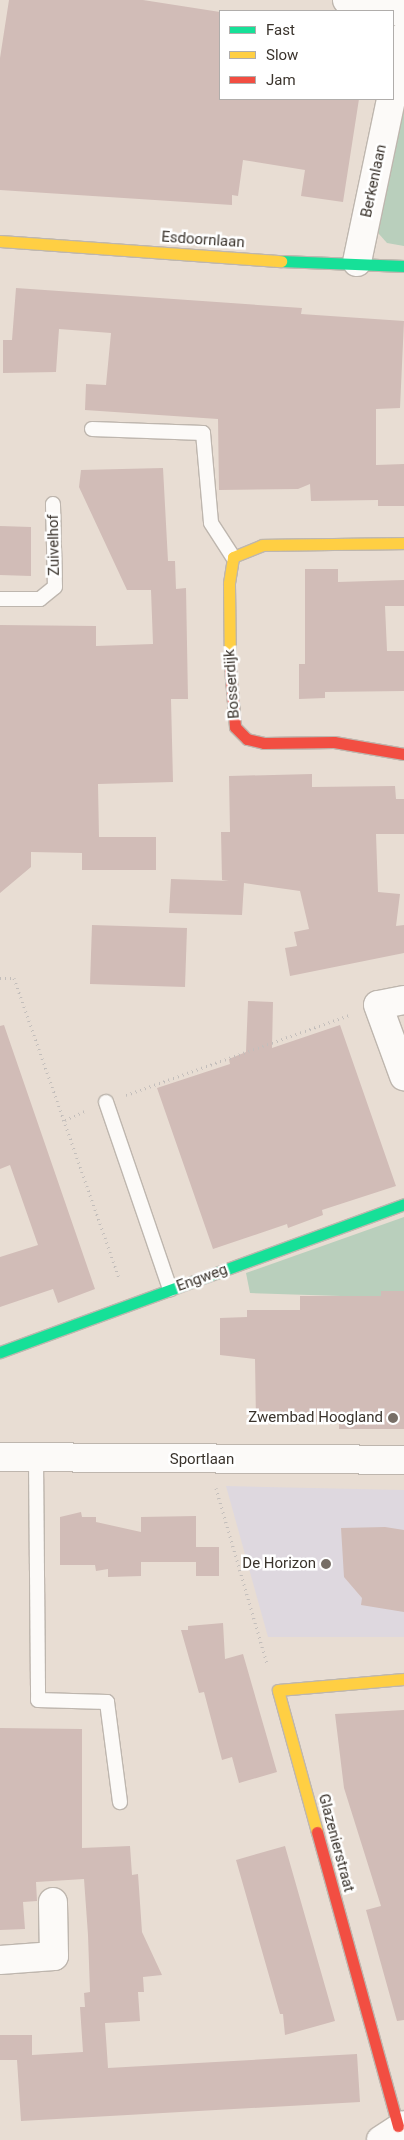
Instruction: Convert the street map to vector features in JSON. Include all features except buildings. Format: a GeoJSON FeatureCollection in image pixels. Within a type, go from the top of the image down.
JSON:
{"type":"FeatureCollection","features":[{"type":"Feature","properties":{"kind":"street"},"geometry":{"type":"LineString","coordinates":[[347,0],[391,10]]}},
{"type":"Feature","properties":{"kind":"street"},"geometry":{"type":"LineString","coordinates":[[394,85],[404,36]]}},
{"type":"Feature","properties":{"kind":"street","name":"Berkenlaan"},"geometry":{"type":"LineString","coordinates":[[357,262],[391,100]]}},
{"type":"Feature","properties":{"kind":"street","name":"Esdoornlaan"},"geometry":{"type":"LineString","coordinates":[[0,241],[325,264],[357,262],[404,266]]}},
{"type":"Feature","properties":{"kind":"street"},"geometry":{"type":"LineString","coordinates":[[233,557],[262,545],[404,543]]}},
{"type":"Feature","properties":{"kind":"street","name":"Bosserdijk"},"geometry":{"type":"LineString","coordinates":[[233,557],[229,583],[231,707],[235,727],[247,738],[264,743],[334,742],[404,754]]}},
{"type":"Feature","properties":{"kind":"street"},"geometry":{"type":"LineString","coordinates":[[404,1000],[378,1005],[404,1076]]}},
{"type":"Feature","properties":{"kind":"street","name":"Engweg"},"geometry":{"type":"LineString","coordinates":[[0,1352],[404,1204]]}},
{"type":"Feature","properties":{"kind":"street","name":"Sportlaan"},"geometry":{"type":"LineString","coordinates":[[0,1457],[36,1459],[404,1460]]}},
{"type":"Feature","properties":{"kind":"street"},"geometry":{"type":"LineString","coordinates":[[278,1690],[404,1679]]}},
{"type":"Feature","properties":{"kind":"street","name":"Glazenierstraat"},"geometry":{"type":"LineString","coordinates":[[278,1690],[394,2130]]}},
{"type":"Feature","properties":{"kind":"street"},"geometry":{"type":"LineString","coordinates":[[0,1960],[54,1956],[53,1902]]}},
{"type":"Feature","properties":{"kind":"lane"},"geometry":{"type":"LineString","coordinates":[[92,429],[203,433],[210,523],[233,557]]}},
{"type":"Feature","properties":{"kind":"lane","name":"Zuivelhof"},"geometry":{"type":"LineString","coordinates":[[0,599],[40,598],[55,587],[53,504]]}},
{"type":"Feature","properties":{"kind":"lane"},"geometry":{"type":"LineString","coordinates":[[106,1102],[170,1290]]}},
{"type":"Feature","properties":{"kind":"lane"},"geometry":{"type":"LineString","coordinates":[[36,1459],[38,1700],[107,1702],[120,1802]]}},
{"type":"Feature","properties":{"kind":"path"},"geometry":{"type":"LineString","coordinates":[[0,978],[14,978],[128,1305]]}},
{"type":"Feature","properties":{"kind":"path"},"geometry":{"type":"LineString","coordinates":[[65,1120],[106,1102],[378,1005]]}},
{"type":"Feature","properties":{"kind":"path"},"geometry":{"type":"LineString","coordinates":[[208,1460],[258,1639],[278,1690]]}},
{"type":"Feature","properties":{"kind":"shaded area","name":"De Horizon"},"geometry":{"type":"Polygon","coordinates":[[[226,1486],[404,1490],[404,1637],[268,1637],[226,1486]]]}},
{"type":"Feature","properties":{"kind":"green space"},"geometry":{"type":"Polygon","coordinates":[[[404,101],[404,246],[387,243],[379,234],[378,219],[404,101]]]}},
{"type":"Feature","properties":{"kind":"green space"},"geometry":{"type":"Polygon","coordinates":[[[404,1217],[404,1298],[250,1293],[246,1273],[404,1217]]]}},
{"type":"Feature","properties":{"kind":"traffic: fast"},"geometry":{"type":"LineString","coordinates":[[281,261],[404,266]]}},
{"type":"Feature","properties":{"kind":"traffic: fast"},"geometry":{"type":"LineString","coordinates":[[0,1352],[404,1204]]}},
{"type":"Feature","properties":{"kind":"traffic: slow"},"geometry":{"type":"LineString","coordinates":[[0,241],[281,261]]}},
{"type":"Feature","properties":{"kind":"traffic: slow"},"geometry":{"type":"LineString","coordinates":[[230,667],[229,583],[233,557],[262,545],[404,543]]}},
{"type":"Feature","properties":{"kind":"traffic: slow"},"geometry":{"type":"LineString","coordinates":[[317,1832],[278,1690],[404,1679]]}},
{"type":"Feature","properties":{"kind":"traffic: jam"},"geometry":{"type":"LineString","coordinates":[[230,667],[235,727],[247,739],[264,743],[334,742],[404,754]]}},
{"type":"Feature","properties":{"kind":"traffic: jam"},"geometry":{"type":"LineString","coordinates":[[317,1832],[398,2126]]}},
{"type":"Feature","properties":{"kind":"place","name":"Zwembad Hoogland"},"geometry":{"type":"Point","coordinates":[393,1418]}},
{"type":"Feature","properties":{"kind":"place","name":"De Horizon"},"geometry":{"type":"Point","coordinates":[326,1564]}}]}
